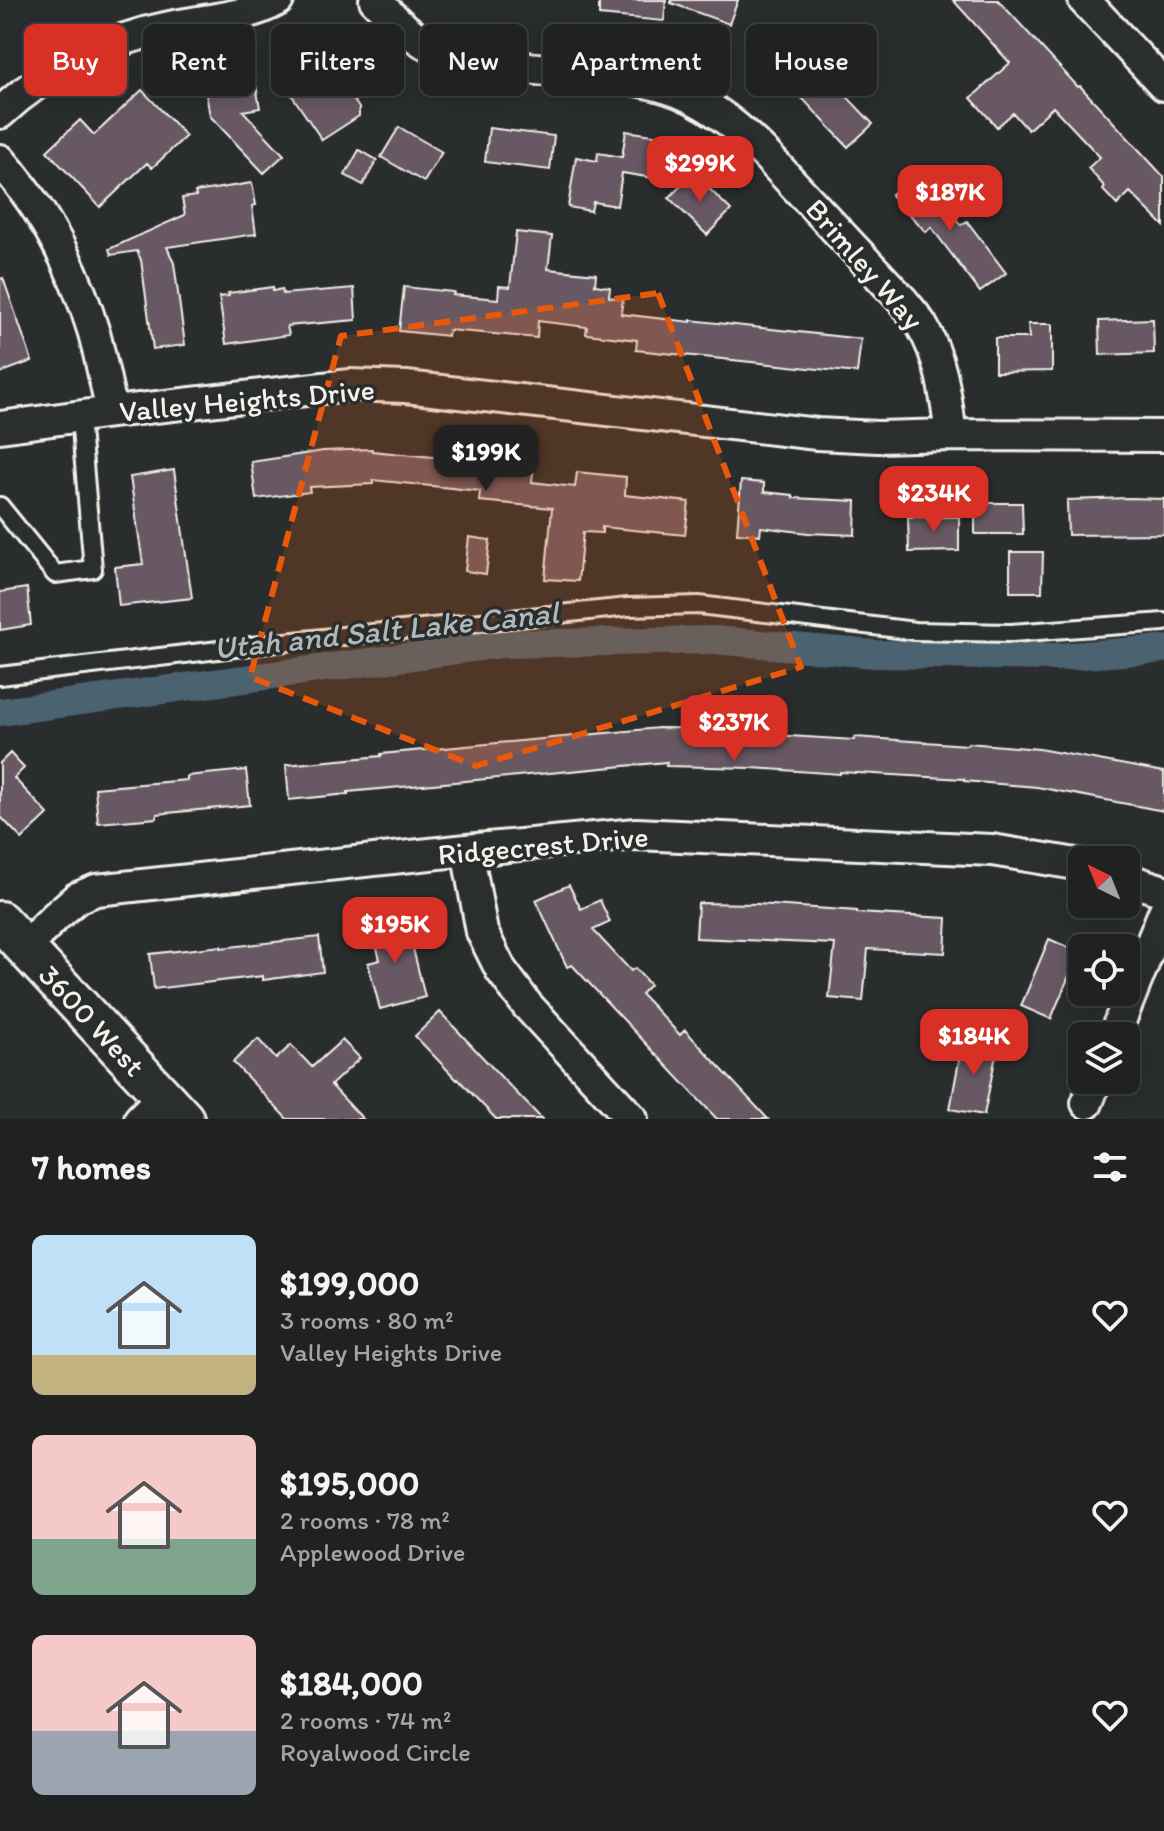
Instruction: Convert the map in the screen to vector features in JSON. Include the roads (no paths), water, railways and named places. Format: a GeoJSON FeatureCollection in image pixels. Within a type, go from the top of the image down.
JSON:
{"type":"FeatureCollection","features":[{"type":"Feature","properties":{"kind":"street"},"geometry":{"type":"LineString","coordinates":[[0,113],[75,60],[168,27],[236,16],[278,0]]}},
{"type":"Feature","properties":{"kind":"street","name":"Brimley Way"},"geometry":{"type":"LineString","coordinates":[[375,0],[403,28],[430,46],[460,58],[630,79],[669,88],[723,116],[768,157],[922,325],[935,351],[942,376],[951,435]]}},
{"type":"Feature","properties":{"kind":"street"},"geometry":{"type":"LineString","coordinates":[[1084,0],[1164,85]]}},
{"type":"Feature","properties":{"kind":"street"},"geometry":{"type":"LineString","coordinates":[[0,160],[34,202],[65,255],[94,334],[112,412]]}},
{"type":"Feature","properties":{"kind":"street","name":"Valley Heights Drive"},"geometry":{"type":"LineString","coordinates":[[0,427],[364,385],[406,387],[817,434],[878,437],[1164,436]]}},
{"type":"Feature","properties":{"kind":"street","name":"Ridgecrest Drive"},"geometry":{"type":"LineString","coordinates":[[12,934],[55,917],[77,898],[96,890],[636,834],[992,850],[1068,863]]}},
{"type":"Feature","properties":{"kind":"street"},"geometry":{"type":"LineString","coordinates":[[467,850],[482,932],[501,970],[527,1005],[632,1119]]}},
{"type":"Feature","properties":{"kind":"street"},"geometry":{"type":"LineString","coordinates":[[1140,883],[1164,891]]}},
{"type":"Feature","properties":{"kind":"street"},"geometry":{"type":"LineString","coordinates":[[1120,1022],[1164,912]]}},
{"type":"Feature","properties":{"kind":"street","name":"3600 West"},"geometry":{"type":"LineString","coordinates":[[12,934],[162,1111]]}},
{"type":"Feature","properties":{"kind":"lane"},"geometry":{"type":"LineString","coordinates":[[0,506],[55,574],[93,569],[80,417]]}},
{"type":"Feature","properties":{"kind":"lane"},"geometry":{"type":"LineString","coordinates":[[0,676],[294,641],[628,607],[699,605],[915,631],[1011,633],[1164,622]]}},
{"type":"Feature","properties":{"kind":"waterway","name":"Utah and Salt Lake Canal"},"geometry":{"type":"LineString","coordinates":[[0,712],[502,644],[714,640],[875,654],[1056,657],[1164,649]]}}]}
